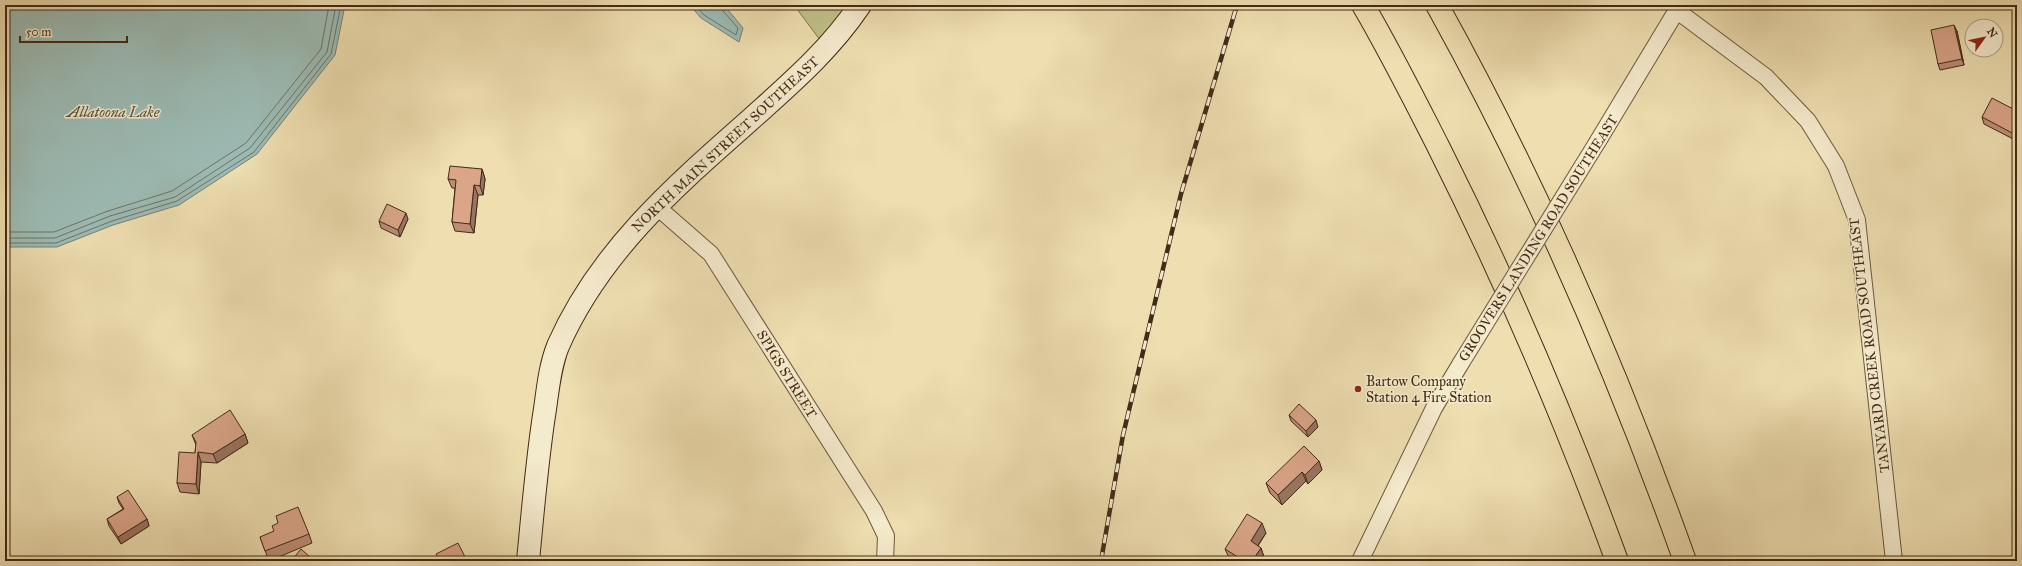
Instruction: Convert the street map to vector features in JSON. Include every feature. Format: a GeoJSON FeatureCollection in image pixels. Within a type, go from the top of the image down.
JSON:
{"type":"FeatureCollection","features":[{"type":"Feature","properties":{"kind":"highway"},"geometry":{"type":"LineString","coordinates":[[1363,5],[1420,110],[1475,219],[1514,304],[1570,435],[1617,561]]}},
{"type":"Feature","properties":{"kind":"highway"},"geometry":{"type":"LineString","coordinates":[[1437,5],[1494,113],[1554,235],[1600,339],[1632,417],[1685,561]]}},
{"type":"Feature","properties":{"kind":"street","name":"NORTH MAIN STREET SOUTHEAST"},"geometry":{"type":"LineString","coordinates":[[528,561],[541,432],[552,366],[558,346],[582,301],[600,272],[620,245],[656,206],[800,76],[848,23],[860,5]]}},
{"type":"Feature","properties":{"kind":"street","name":"GROOVERS LANDING ROAD SOUTHEAST"},"geometry":{"type":"LineString","coordinates":[[1360,561],[1434,408],[1678,8]]}},
{"type":"Feature","properties":{"kind":"street","name":"TANYARD CREEK ROAD SOUTHEAST"},"geometry":{"type":"LineString","coordinates":[[1678,8],[1766,77],[1808,121],[1836,166],[1857,220],[1894,561]]}},
{"type":"Feature","properties":{"kind":"street","name":"SPIGS STREET"},"geometry":{"type":"LineString","coordinates":[[656,206],[711,254],[874,511],[886,536],[885,561]]}},
{"type":"Feature","properties":{"kind":"green space"},"geometry":{"type":"Polygon","coordinates":[[[794,5],[849,5],[820,40],[794,5]]]}},
{"type":"Feature","properties":{"kind":"water","name":"Allatoona Lake"},"geometry":{"type":"Polygon","coordinates":[[[5,5],[345,5],[335,55],[257,154],[179,205],[113,225],[57,247],[5,247],[5,5]]]}},
{"type":"Feature","properties":{"kind":"water"},"geometry":{"type":"Polygon","coordinates":[[[690,5],[724,5],[743,28],[739,42],[701,18],[690,5]]]}},
{"type":"Feature","properties":{"kind":"building"},"geometry":{"type":"Polygon","coordinates":[[[1954,25],[1962,59],[1938,64],[1931,30],[1954,25]]]}},
{"type":"Feature","properties":{"kind":"building"},"geometry":{"type":"Polygon","coordinates":[[[1992,98],[2017,111],[2016,135],[1982,117],[1992,98]]]}},
{"type":"Feature","properties":{"kind":"building"},"geometry":{"type":"Polygon","coordinates":[[[450,166],[482,169],[480,186],[474,185],[470,224],[452,222],[456,180],[448,179],[450,166]]]}},
{"type":"Feature","properties":{"kind":"building"},"geometry":{"type":"Polygon","coordinates":[[[387,204],[406,213],[398,230],[379,221],[387,204]]]}},
{"type":"Feature","properties":{"kind":"building"},"geometry":{"type":"Polygon","coordinates":[[[1299,404],[1316,420],[1306,431],[1289,415],[1299,404]]]}},
{"type":"Feature","properties":{"kind":"building"},"geometry":{"type":"Polygon","coordinates":[[[230,410],[245,434],[213,454],[198,452],[196,484],[177,483],[179,452],[195,453],[196,442],[192,435],[230,410]]]}},
{"type":"Feature","properties":{"kind":"building"},"geometry":{"type":"Polygon","coordinates":[[[1304,446],[1319,461],[1305,475],[1302,472],[1278,495],[1266,483],[1304,446]]]}},
{"type":"Feature","properties":{"kind":"building"},"geometry":{"type":"Polygon","coordinates":[[[128,490],[147,519],[118,537],[107,519],[124,509],[117,497],[128,490]]]}},
{"type":"Feature","properties":{"kind":"building"},"geometry":{"type":"Polygon","coordinates":[[[298,507],[309,534],[265,551],[260,537],[274,531],[272,526],[278,523],[276,516],[298,507]]]}},
{"type":"Feature","properties":{"kind":"building"},"geometry":{"type":"Polygon","coordinates":[[[1247,514],[1262,523],[1251,541],[1261,548],[1252,561],[1244,561],[1225,549],[1247,514]]]}},
{"type":"Feature","properties":{"kind":"building"},"geometry":{"type":"Polygon","coordinates":[[[458,543],[467,561],[440,561],[436,554],[458,543]]]}},
{"type":"Feature","properties":{"kind":"building"},"geometry":{"type":"Polygon","coordinates":[[[301,549],[310,557],[307,561],[291,561],[301,549]]]}},
{"type":"Feature","properties":{"kind":"railway"},"geometry":{"type":"LineString","coordinates":[[1101,561],[1123,435],[1181,194],[1237,5]]}},
{"type":"Feature","properties":{"kind":"place","name":"Bartow Company Station 4 Fire Station"},"geometry":{"type":"Point","coordinates":[1358,389]}}]}
